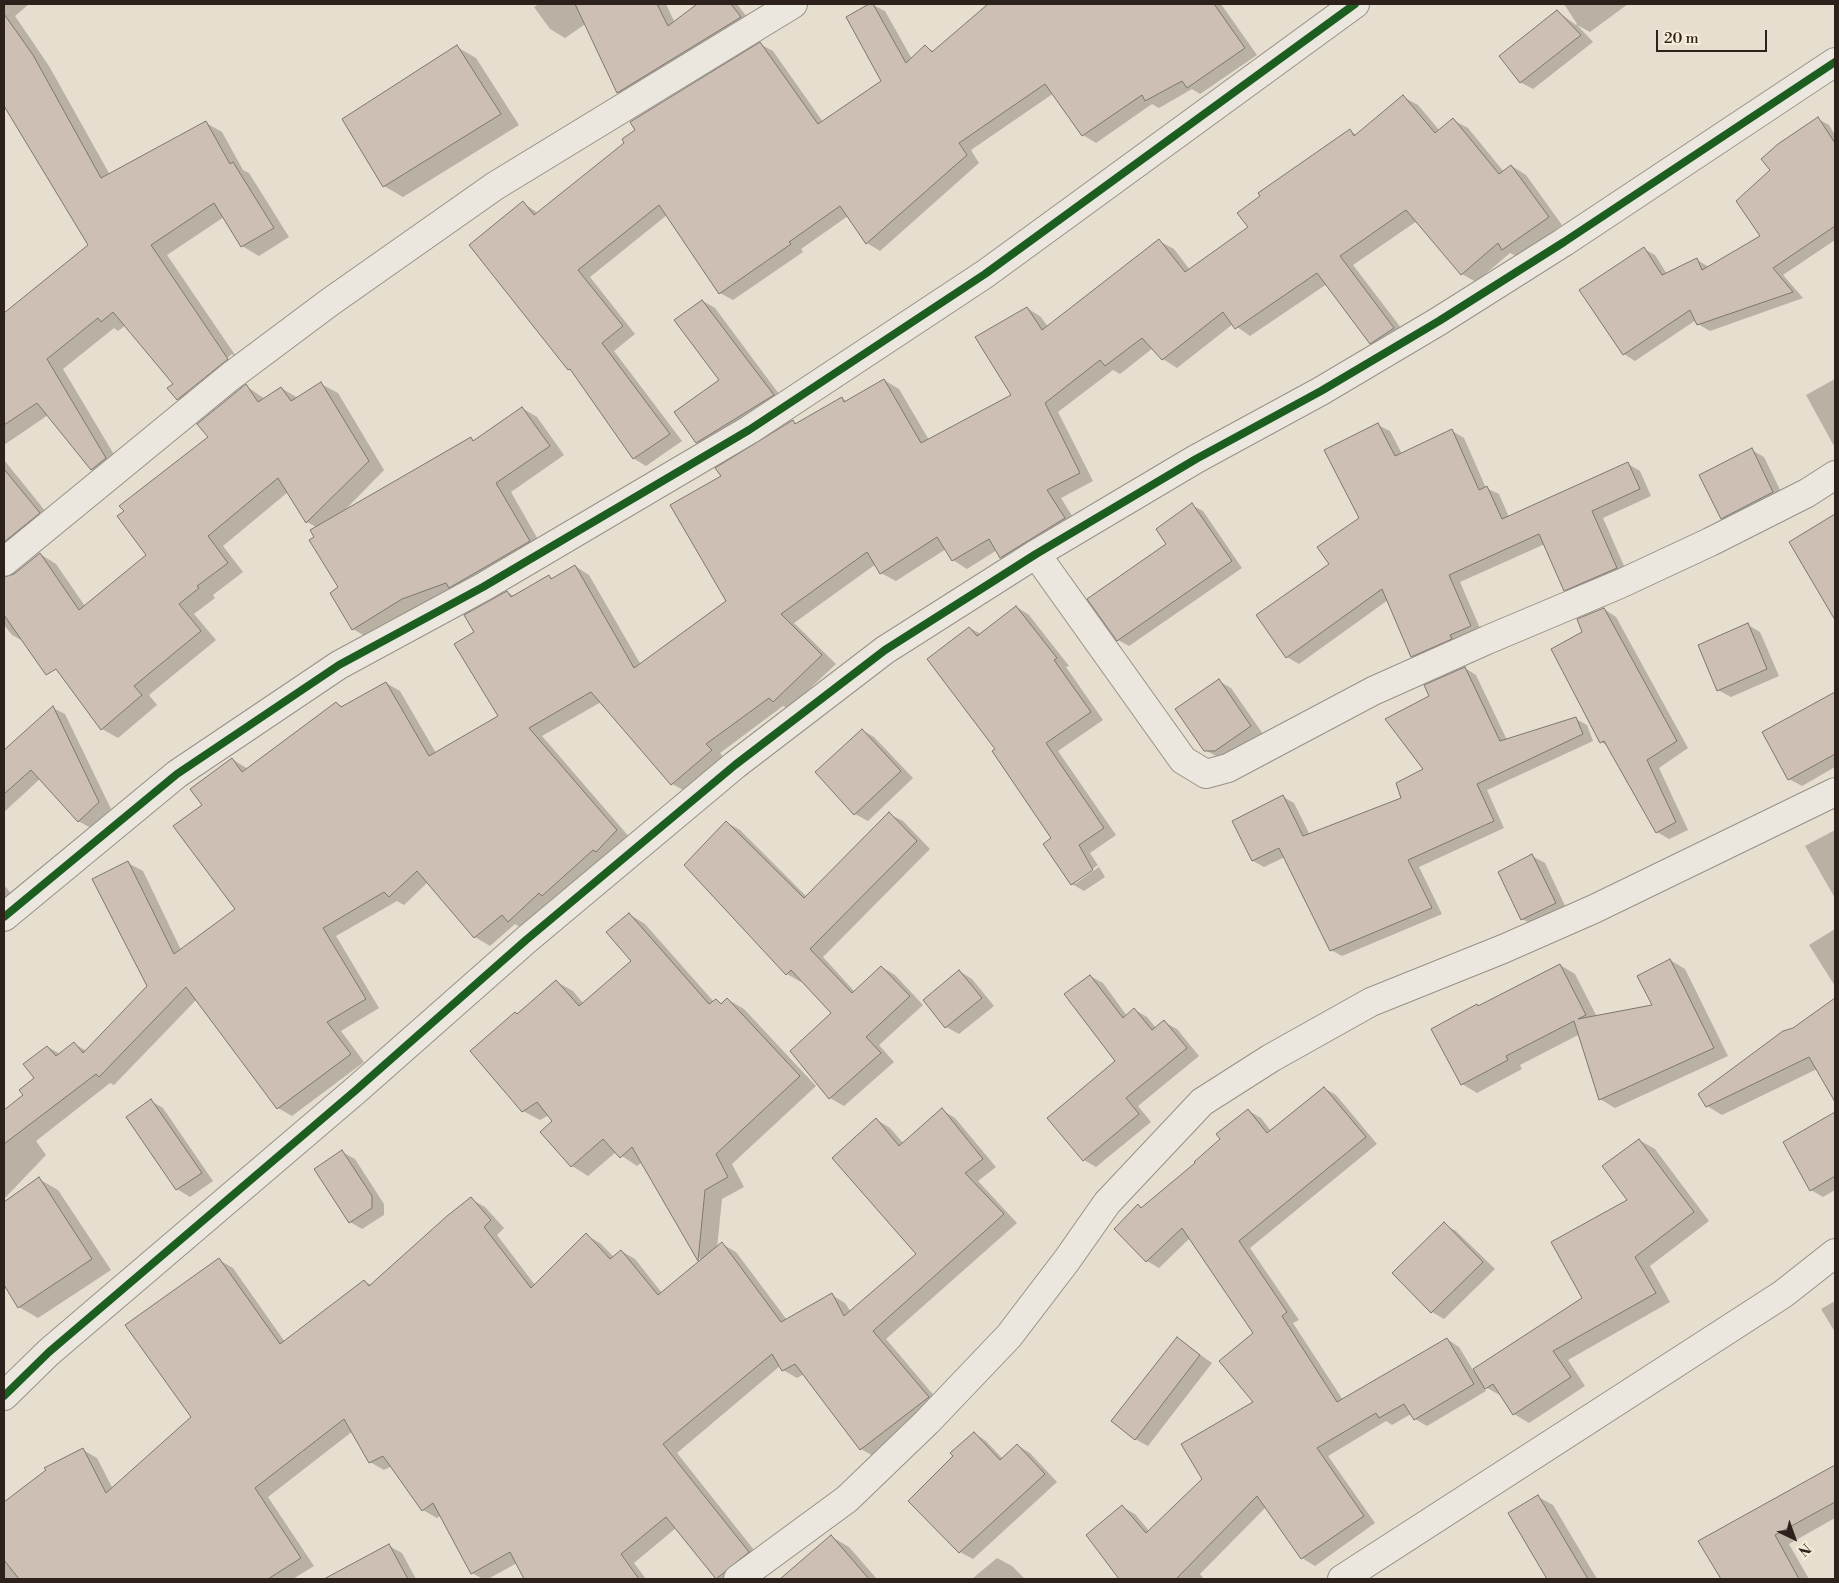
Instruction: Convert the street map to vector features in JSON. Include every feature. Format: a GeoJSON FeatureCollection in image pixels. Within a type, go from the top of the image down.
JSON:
{"type":"FeatureCollection","features":[{"type":"Feature","properties":{"kind":"street"},"geometry":{"type":"LineString","coordinates":[[4,562],[231,376],[330,302],[495,186],[794,4]]}},
{"type":"Feature","properties":{"kind":"street"},"geometry":{"type":"LineString","coordinates":[[4,917],[185,768],[339,664],[483,587],[749,430],[985,274],[1354,4]]}},
{"type":"Feature","properties":{"kind":"street"},"geometry":{"type":"LineString","coordinates":[[4,1396],[50,1352],[356,1090],[526,940],[735,765],[885,650],[1036,554],[1196,458],[1321,391],[1439,321],[1604,216],[1835,62]]}},
{"type":"Feature","properties":{"kind":"street"},"geometry":{"type":"LineString","coordinates":[[1036,554],[1183,760],[1206,774],[1228,768],[1374,691],[1487,640],[1620,584],[1710,542],[1807,493],[1835,475]]}},
{"type":"Feature","properties":{"kind":"street"},"geometry":{"type":"LineString","coordinates":[[738,1579],[847,1499],[927,1422],[1009,1336],[1067,1260],[1107,1203],[1202,1102],[1271,1058],[1371,1002],[1503,950],[1585,913],[1835,792]]}},
{"type":"Feature","properties":{"kind":"street"},"geometry":{"type":"LineString","coordinates":[[1342,1579],[1783,1294],[1835,1253]]}},
{"type":"Feature","properties":{"kind":"building"},"geometry":{"type":"Polygon","coordinates":[[[575,4],[657,4],[668,26],[697,4],[731,4],[741,17],[617,93],[575,4]]]}},
{"type":"Feature","properties":{"kind":"building"},"geometry":{"type":"Polygon","coordinates":[[[869,4],[873,4],[906,63],[925,45],[932,52],[988,4],[1214,4],[1245,48],[1187,88],[1182,81],[1145,101],[1142,95],[1082,136],[1045,84],[959,143],[967,155],[866,244],[840,206],[789,242],[791,244],[719,294],[659,205],[578,270],[623,326],[602,343],[670,434],[633,459],[570,369],[568,370],[469,245],[523,201],[534,215],[624,143],[622,139],[635,130],[630,122],[760,42],[818,124],[881,81],[846,17],[869,4]]]}},
{"type":"Feature","properties":{"kind":"building"},"geometry":{"type":"Polygon","coordinates":[[[1557,10],[1581,35],[1520,83],[1499,56],[1557,10]]]}},
{"type":"Feature","properties":{"kind":"building"},"geometry":{"type":"Polygon","coordinates":[[[4,14],[33,55],[101,178],[206,121],[230,164],[233,162],[274,228],[241,247],[214,203],[151,245],[228,359],[177,400],[167,388],[173,384],[113,312],[101,322],[98,318],[47,359],[106,458],[91,470],[37,403],[4,425],[4,313],[88,245],[4,106],[4,14]]]}},
{"type":"Feature","properties":{"kind":"building"},"geometry":{"type":"Polygon","coordinates":[[[457,45],[501,114],[383,187],[342,119],[457,45]]]}},
{"type":"Feature","properties":{"kind":"building"},"geometry":{"type":"Polygon","coordinates":[[[1403,95],[1435,133],[1453,118],[1499,174],[1511,165],[1549,217],[1502,250],[1498,243],[1461,275],[1406,210],[1340,256],[1394,328],[1370,344],[1317,273],[1235,329],[1223,312],[1162,360],[1142,338],[1105,366],[1100,360],[1045,403],[1080,473],[1047,490],[1065,518],[1000,558],[989,539],[952,561],[937,537],[880,574],[867,552],[781,614],[822,655],[773,702],[769,698],[706,744],[712,750],[671,785],[591,692],[529,728],[617,830],[596,852],[593,850],[542,896],[539,893],[508,922],[502,915],[474,938],[417,871],[389,897],[384,892],[323,928],[366,999],[327,1022],[351,1054],[277,1109],[186,987],[99,1077],[96,1074],[4,1144],[4,1110],[23,1095],[19,1090],[34,1078],[23,1064],[47,1046],[56,1056],[74,1042],[83,1053],[147,986],[92,879],[128,861],[174,954],[235,909],[173,826],[202,805],[190,789],[232,758],[242,772],[336,702],[341,707],[386,682],[429,756],[498,716],[454,644],[474,632],[464,615],[507,591],[511,597],[549,575],[551,579],[575,565],[634,668],[726,601],[670,505],[721,476],[715,468],[793,420],[795,424],[842,397],[844,402],[884,379],[921,443],[1011,395],[975,337],[1027,307],[1042,330],[1159,239],[1185,272],[1248,227],[1237,213],[1260,196],[1258,193],[1350,129],[1354,136],[1403,95]]]}},
{"type":"Feature","properties":{"kind":"building"},"geometry":{"type":"Polygon","coordinates":[[[1818,117],[1835,143],[1835,226],[1773,268],[1793,292],[1697,325],[1690,310],[1623,355],[1579,290],[1644,247],[1662,275],[1697,258],[1702,270],[1760,236],[1736,201],[1770,170],[1761,159],[1778,144],[1818,117]]]}},
{"type":"Feature","properties":{"kind":"building"},"geometry":{"type":"Polygon","coordinates":[[[702,300],[774,395],[696,443],[674,412],[719,380],[674,320],[702,300]]]}},
{"type":"Feature","properties":{"kind":"building"},"geometry":{"type":"Polygon","coordinates":[[[321,382],[369,461],[306,523],[278,478],[208,536],[228,563],[197,586],[199,588],[179,604],[201,631],[134,686],[142,695],[101,730],[56,669],[46,675],[4,615],[4,577],[14,574],[40,553],[79,610],[146,555],[117,516],[124,511],[119,506],[208,437],[197,424],[246,384],[258,402],[281,387],[291,401],[321,382]]]}},
{"type":"Feature","properties":{"kind":"building"},"geometry":{"type":"Polygon","coordinates":[[[522,407],[550,446],[496,483],[530,541],[449,588],[446,583],[402,599],[352,630],[330,593],[338,587],[309,540],[314,537],[310,530],[471,437],[473,441],[522,407]]]}},
{"type":"Feature","properties":{"kind":"building"},"geometry":{"type":"Polygon","coordinates":[[[1378,423],[1395,456],[1452,429],[1479,490],[1487,486],[1502,519],[1628,462],[1640,489],[1592,511],[1617,568],[1564,591],[1539,534],[1449,575],[1471,626],[1450,635],[1452,639],[1411,657],[1382,589],[1286,658],[1256,615],[1329,564],[1317,547],[1359,518],[1324,450],[1378,423]]]}},
{"type":"Feature","properties":{"kind":"building"},"geometry":{"type":"Polygon","coordinates":[[[1752,448],[1773,492],[1721,519],[1699,475],[1752,448]]]}},
{"type":"Feature","properties":{"kind":"building"},"geometry":{"type":"Polygon","coordinates":[[[4,469],[40,513],[4,542],[4,469]]]}},
{"type":"Feature","properties":{"kind":"building"},"geometry":{"type":"Polygon","coordinates":[[[1192,503],[1232,561],[1117,641],[1087,599],[1166,544],[1156,529],[1192,503]]]}},
{"type":"Feature","properties":{"kind":"building"},"geometry":{"type":"Polygon","coordinates":[[[1835,514],[1835,620],[1789,542],[1835,514]]]}},
{"type":"Feature","properties":{"kind":"building"},"geometry":{"type":"Polygon","coordinates":[[[1016,606],[1057,658],[1054,660],[1091,712],[1046,743],[1104,828],[1079,845],[1093,870],[1071,885],[1043,844],[1051,838],[992,751],[995,749],[927,659],[969,627],[977,636],[1016,606]]]}},
{"type":"Feature","properties":{"kind":"building"},"geometry":{"type":"Polygon","coordinates":[[[1604,608],[1677,741],[1647,760],[1676,822],[1656,833],[1604,741],[1600,743],[1551,649],[1582,632],[1577,619],[1604,608]]]}},
{"type":"Feature","properties":{"kind":"building"},"geometry":{"type":"Polygon","coordinates":[[[1748,623],[1767,669],[1717,691],[1698,645],[1748,623]]]}},
{"type":"Feature","properties":{"kind":"building"},"geometry":{"type":"Polygon","coordinates":[[[1465,667],[1500,741],[1576,717],[1583,734],[1477,784],[1494,821],[1408,860],[1432,908],[1330,951],[1279,848],[1252,861],[1232,821],[1283,795],[1303,836],[1401,798],[1396,783],[1423,769],[1385,719],[1429,696],[1424,685],[1465,667]]]}},
{"type":"Feature","properties":{"kind":"building"},"geometry":{"type":"Polygon","coordinates":[[[1219,679],[1251,726],[1215,751],[1204,751],[1175,709],[1219,679]]]}},
{"type":"Feature","properties":{"kind":"building"},"geometry":{"type":"Polygon","coordinates":[[[1835,692],[1835,754],[1788,780],[1762,732],[1835,692]]]}},
{"type":"Feature","properties":{"kind":"building"},"geometry":{"type":"Polygon","coordinates":[[[53,706],[99,802],[78,822],[31,770],[4,794],[4,750],[53,706]]]}},
{"type":"Feature","properties":{"kind":"building"},"geometry":{"type":"Polygon","coordinates":[[[862,729],[901,771],[854,815],[815,772],[862,729]]]}},
{"type":"Feature","properties":{"kind":"building"},"geometry":{"type":"Polygon","coordinates":[[[889,812],[917,841],[810,949],[852,993],[881,966],[910,996],[866,1037],[881,1053],[829,1099],[790,1051],[831,1013],[791,970],[786,975],[684,865],[726,821],[804,898],[889,812]]]}},
{"type":"Feature","properties":{"kind":"building"},"geometry":{"type":"Polygon","coordinates":[[[1532,854],[1556,903],[1521,920],[1498,872],[1532,854]]]}},
{"type":"Feature","properties":{"kind":"building"},"geometry":{"type":"Polygon","coordinates":[[[629,913],[709,1004],[716,999],[721,1004],[727,998],[800,1076],[716,1154],[728,1177],[705,1190],[698,1261],[632,1147],[620,1158],[603,1139],[571,1167],[540,1132],[552,1121],[537,1102],[522,1112],[470,1051],[556,980],[579,1006],[631,961],[606,932],[629,913]]]}},
{"type":"Feature","properties":{"kind":"building"},"geometry":{"type":"Polygon","coordinates":[[[1670,959],[1714,1048],[1599,1100],[1574,1021],[1506,1056],[1508,1060],[1461,1085],[1431,1029],[1477,1004],[1478,1006],[1560,964],[1586,1015],[1578,1019],[1652,1005],[1637,976],[1670,959]]]}},
{"type":"Feature","properties":{"kind":"building"},"geometry":{"type":"Polygon","coordinates":[[[959,970],[982,998],[945,1028],[923,1000],[959,970]]]}},
{"type":"Feature","properties":{"kind":"building"},"geometry":{"type":"Polygon","coordinates":[[[1090,975],[1123,1018],[1134,1008],[1152,1030],[1164,1020],[1187,1048],[1126,1098],[1139,1114],[1083,1161],[1047,1118],[1115,1061],[1064,994],[1090,975]]]}},
{"type":"Feature","properties":{"kind":"building"},"geometry":{"type":"Polygon","coordinates":[[[1835,998],[1835,1102],[1809,1057],[1706,1107],[1698,1094],[1783,1031],[1793,1028],[1835,998]]]}},
{"type":"Feature","properties":{"kind":"building"},"geometry":{"type":"Polygon","coordinates":[[[1324,1087],[1366,1137],[1239,1241],[1287,1312],[1282,1316],[1337,1402],[1447,1338],[1474,1384],[1414,1420],[1404,1404],[1379,1418],[1376,1413],[1317,1448],[1364,1516],[1301,1559],[1257,1496],[1176,1579],[1119,1579],[1086,1535],[1122,1505],[1146,1533],[1202,1479],[1181,1444],[1253,1402],[1219,1361],[1253,1333],[1182,1228],[1146,1262],[1114,1229],[1138,1204],[1141,1208],[1195,1163],[1220,1139],[1216,1134],[1248,1109],[1267,1133],[1324,1087]]]}},
{"type":"Feature","properties":{"kind":"building"},"geometry":{"type":"Polygon","coordinates":[[[151,1099],[202,1173],[176,1190],[126,1117],[151,1099]]]}},
{"type":"Feature","properties":{"kind":"building"},"geometry":{"type":"Polygon","coordinates":[[[942,1108],[983,1159],[965,1173],[1004,1214],[873,1331],[929,1397],[860,1450],[795,1364],[782,1371],[772,1354],[663,1444],[749,1552],[716,1579],[666,1517],[621,1554],[639,1579],[524,1579],[510,1552],[471,1574],[433,1503],[422,1511],[383,1456],[369,1463],[344,1419],[255,1488],[301,1558],[268,1579],[19,1579],[4,1560],[4,1502],[46,1470],[44,1468],[83,1448],[106,1493],[191,1417],[125,1325],[219,1258],[280,1344],[364,1280],[369,1286],[471,1197],[491,1220],[484,1227],[531,1288],[586,1233],[610,1259],[621,1250],[658,1295],[722,1242],[781,1322],[832,1293],[844,1316],[916,1254],[832,1158],[876,1118],[899,1146],[942,1108]]]}},
{"type":"Feature","properties":{"kind":"building"},"geometry":{"type":"Polygon","coordinates":[[[1835,1112],[1835,1176],[1810,1191],[1783,1142],[1835,1112]]]}},
{"type":"Feature","properties":{"kind":"building"},"geometry":{"type":"Polygon","coordinates":[[[1639,1139],[1694,1212],[1635,1257],[1656,1293],[1553,1351],[1571,1377],[1513,1415],[1493,1384],[1485,1389],[1473,1369],[1582,1298],[1551,1242],[1627,1200],[1602,1166],[1639,1139]]]}},
{"type":"Feature","properties":{"kind":"building"},"geometry":{"type":"Polygon","coordinates":[[[342,1150],[372,1196],[372,1208],[349,1223],[314,1169],[342,1150]]]}},
{"type":"Feature","properties":{"kind":"building"},"geometry":{"type":"Polygon","coordinates":[[[39,1177],[92,1259],[18,1308],[4,1285],[4,1202],[39,1177]]]}},
{"type":"Feature","properties":{"kind":"building"},"geometry":{"type":"Polygon","coordinates":[[[1444,1222],[1483,1262],[1431,1313],[1392,1273],[1444,1222]]]}},
{"type":"Feature","properties":{"kind":"building"},"geometry":{"type":"Polygon","coordinates":[[[1177,1337],[1200,1355],[1135,1440],[1111,1421],[1177,1337]]]}},
{"type":"Feature","properties":{"kind":"building"},"geometry":{"type":"Polygon","coordinates":[[[974,1432],[1000,1460],[1017,1444],[1045,1474],[959,1553],[908,1501],[953,1456],[950,1453],[974,1432]]]}},
{"type":"Feature","properties":{"kind":"building"},"geometry":{"type":"Polygon","coordinates":[[[1835,1465],[1835,1502],[1775,1535],[1799,1579],[1721,1579],[1698,1541],[1835,1465]]]}},
{"type":"Feature","properties":{"kind":"building"},"geometry":{"type":"Polygon","coordinates":[[[1538,1495],[1588,1579],[1547,1579],[1508,1513],[1538,1495]]]}},
{"type":"Feature","properties":{"kind":"building"},"geometry":{"type":"Polygon","coordinates":[[[831,1535],[869,1579],[780,1579],[831,1535]]]}},
{"type":"Feature","properties":{"kind":"building"},"geometry":{"type":"Polygon","coordinates":[[[389,1544],[408,1579],[324,1579],[389,1544]]]}},
{"type":"Feature","properties":{"kind":"cycle path"},"geometry":{"type":"LineString","coordinates":[[4,917],[177,774],[339,665],[483,587],[749,430],[985,274],[1355,4]]}},
{"type":"Feature","properties":{"kind":"cycle path"},"geometry":{"type":"LineString","coordinates":[[4,1396],[49,1352],[356,1090],[526,940],[735,765],[885,650],[1036,554],[1196,459],[1321,391],[1439,321],[1564,242],[1835,62]]}}]}
